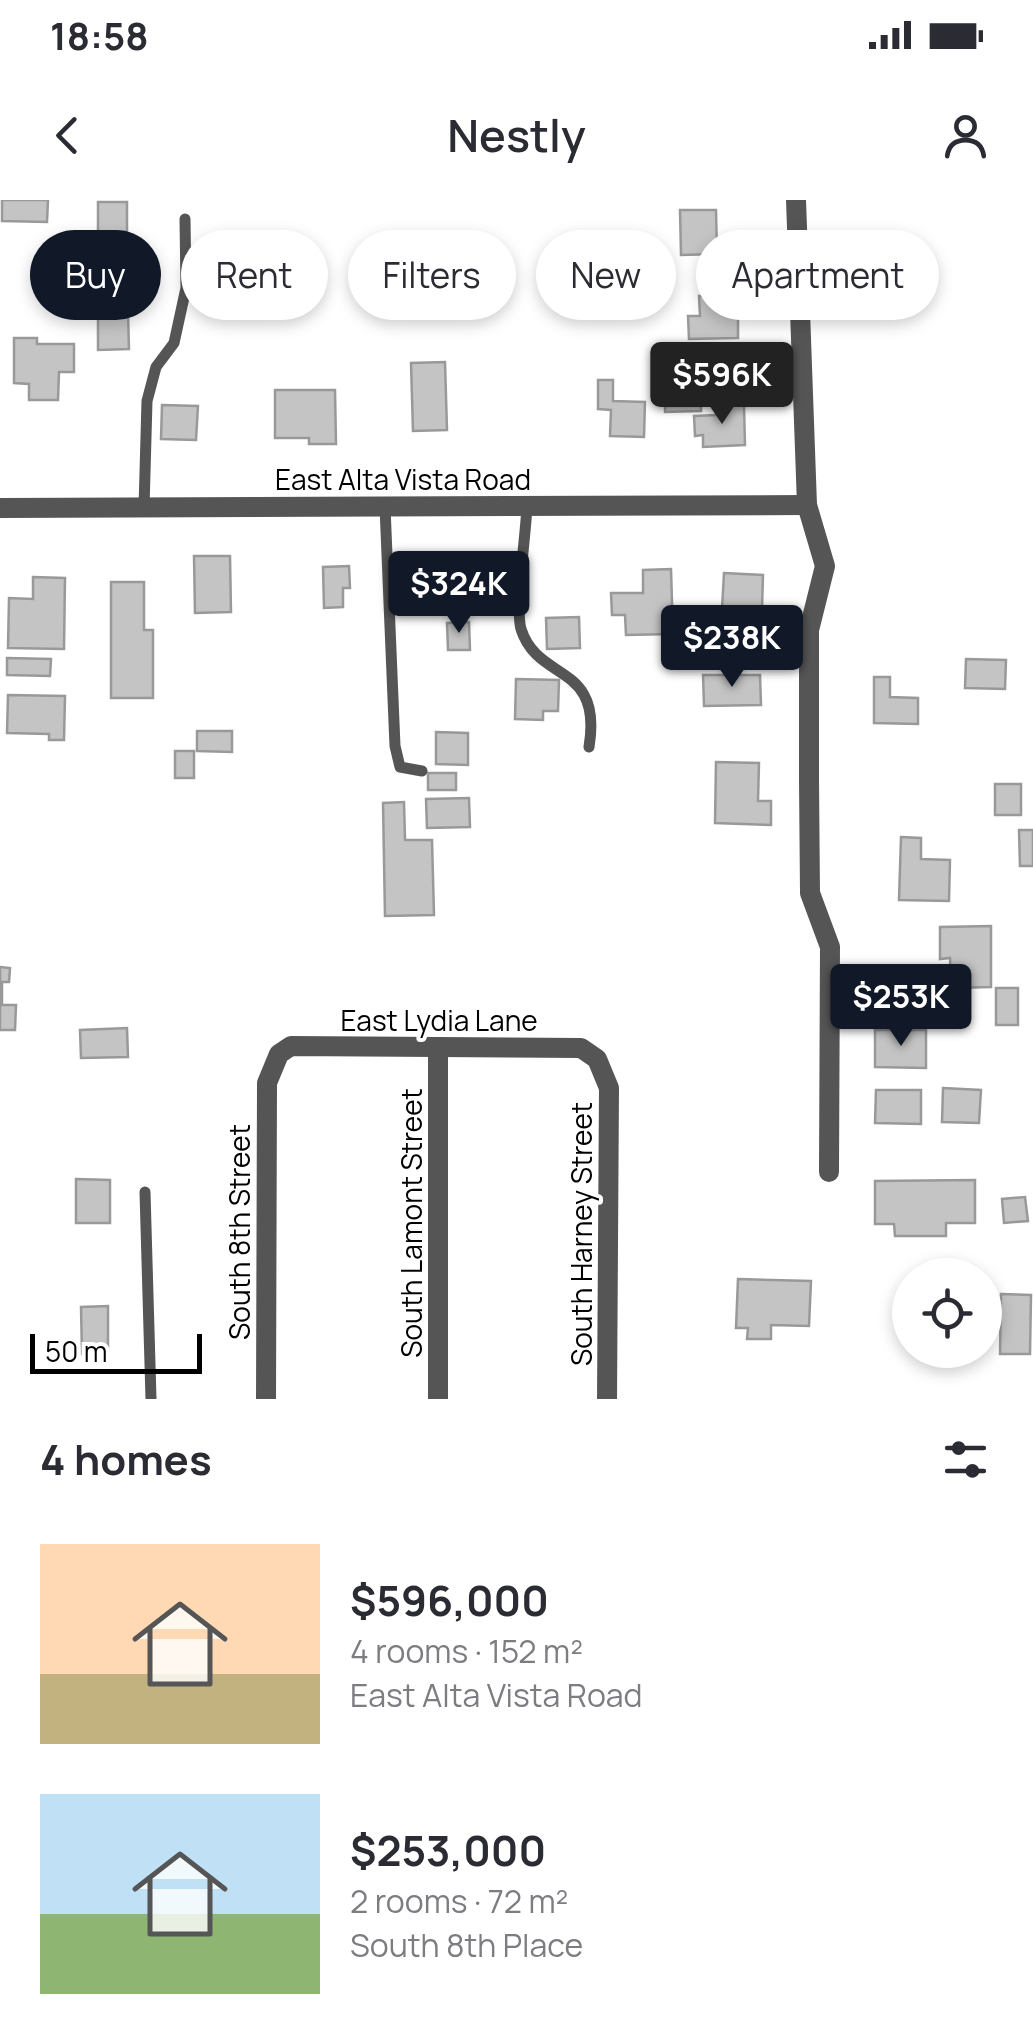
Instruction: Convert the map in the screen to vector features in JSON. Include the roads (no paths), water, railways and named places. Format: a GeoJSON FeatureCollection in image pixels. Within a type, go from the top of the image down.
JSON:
{"type":"FeatureCollection","features":[{"type":"Feature","properties":{"kind":"street"},"geometry":{"type":"LineString","coordinates":[[796,200],[806,505],[825,566],[809,630],[808,780],[810,893],[830,947],[829,1172]]}},
{"type":"Feature","properties":{"kind":"street","name":"East Alta Vista Road"},"geometry":{"type":"LineString","coordinates":[[0,508],[806,505]]}},
{"type":"Feature","properties":{"kind":"street","name":"East Lydia Lane"},"geometry":{"type":"LineString","coordinates":[[272,1066],[292,1046],[581,1048],[604,1071]]}},
{"type":"Feature","properties":{"kind":"street","name":"South Lamont Street"},"geometry":{"type":"LineString","coordinates":[[438,1047],[438,1399]]}},
{"type":"Feature","properties":{"kind":"street","name":"South 8th Street"},"geometry":{"type":"LineString","coordinates":[[266,1399],[268,1083],[272,1066]]}},
{"type":"Feature","properties":{"kind":"street","name":"South Harney Street"},"geometry":{"type":"LineString","coordinates":[[604,1071],[609,1088],[607,1399]]}},
{"type":"Feature","properties":{"kind":"lane"},"geometry":{"type":"LineString","coordinates":[[144,508],[147,401],[156,367],[174,343],[186,288],[185,219]]}},
{"type":"Feature","properties":{"kind":"lane"},"geometry":{"type":"LineString","coordinates":[[527,506],[520,628],[532,648],[585,693],[594,718],[590,747]]}},
{"type":"Feature","properties":{"kind":"lane"},"geometry":{"type":"LineString","coordinates":[[385,507],[395,746],[400,767],[422,772]]}},
{"type":"Feature","properties":{"kind":"lane"},"geometry":{"type":"LineString","coordinates":[[145,1192],[151,1399]]}}]}
